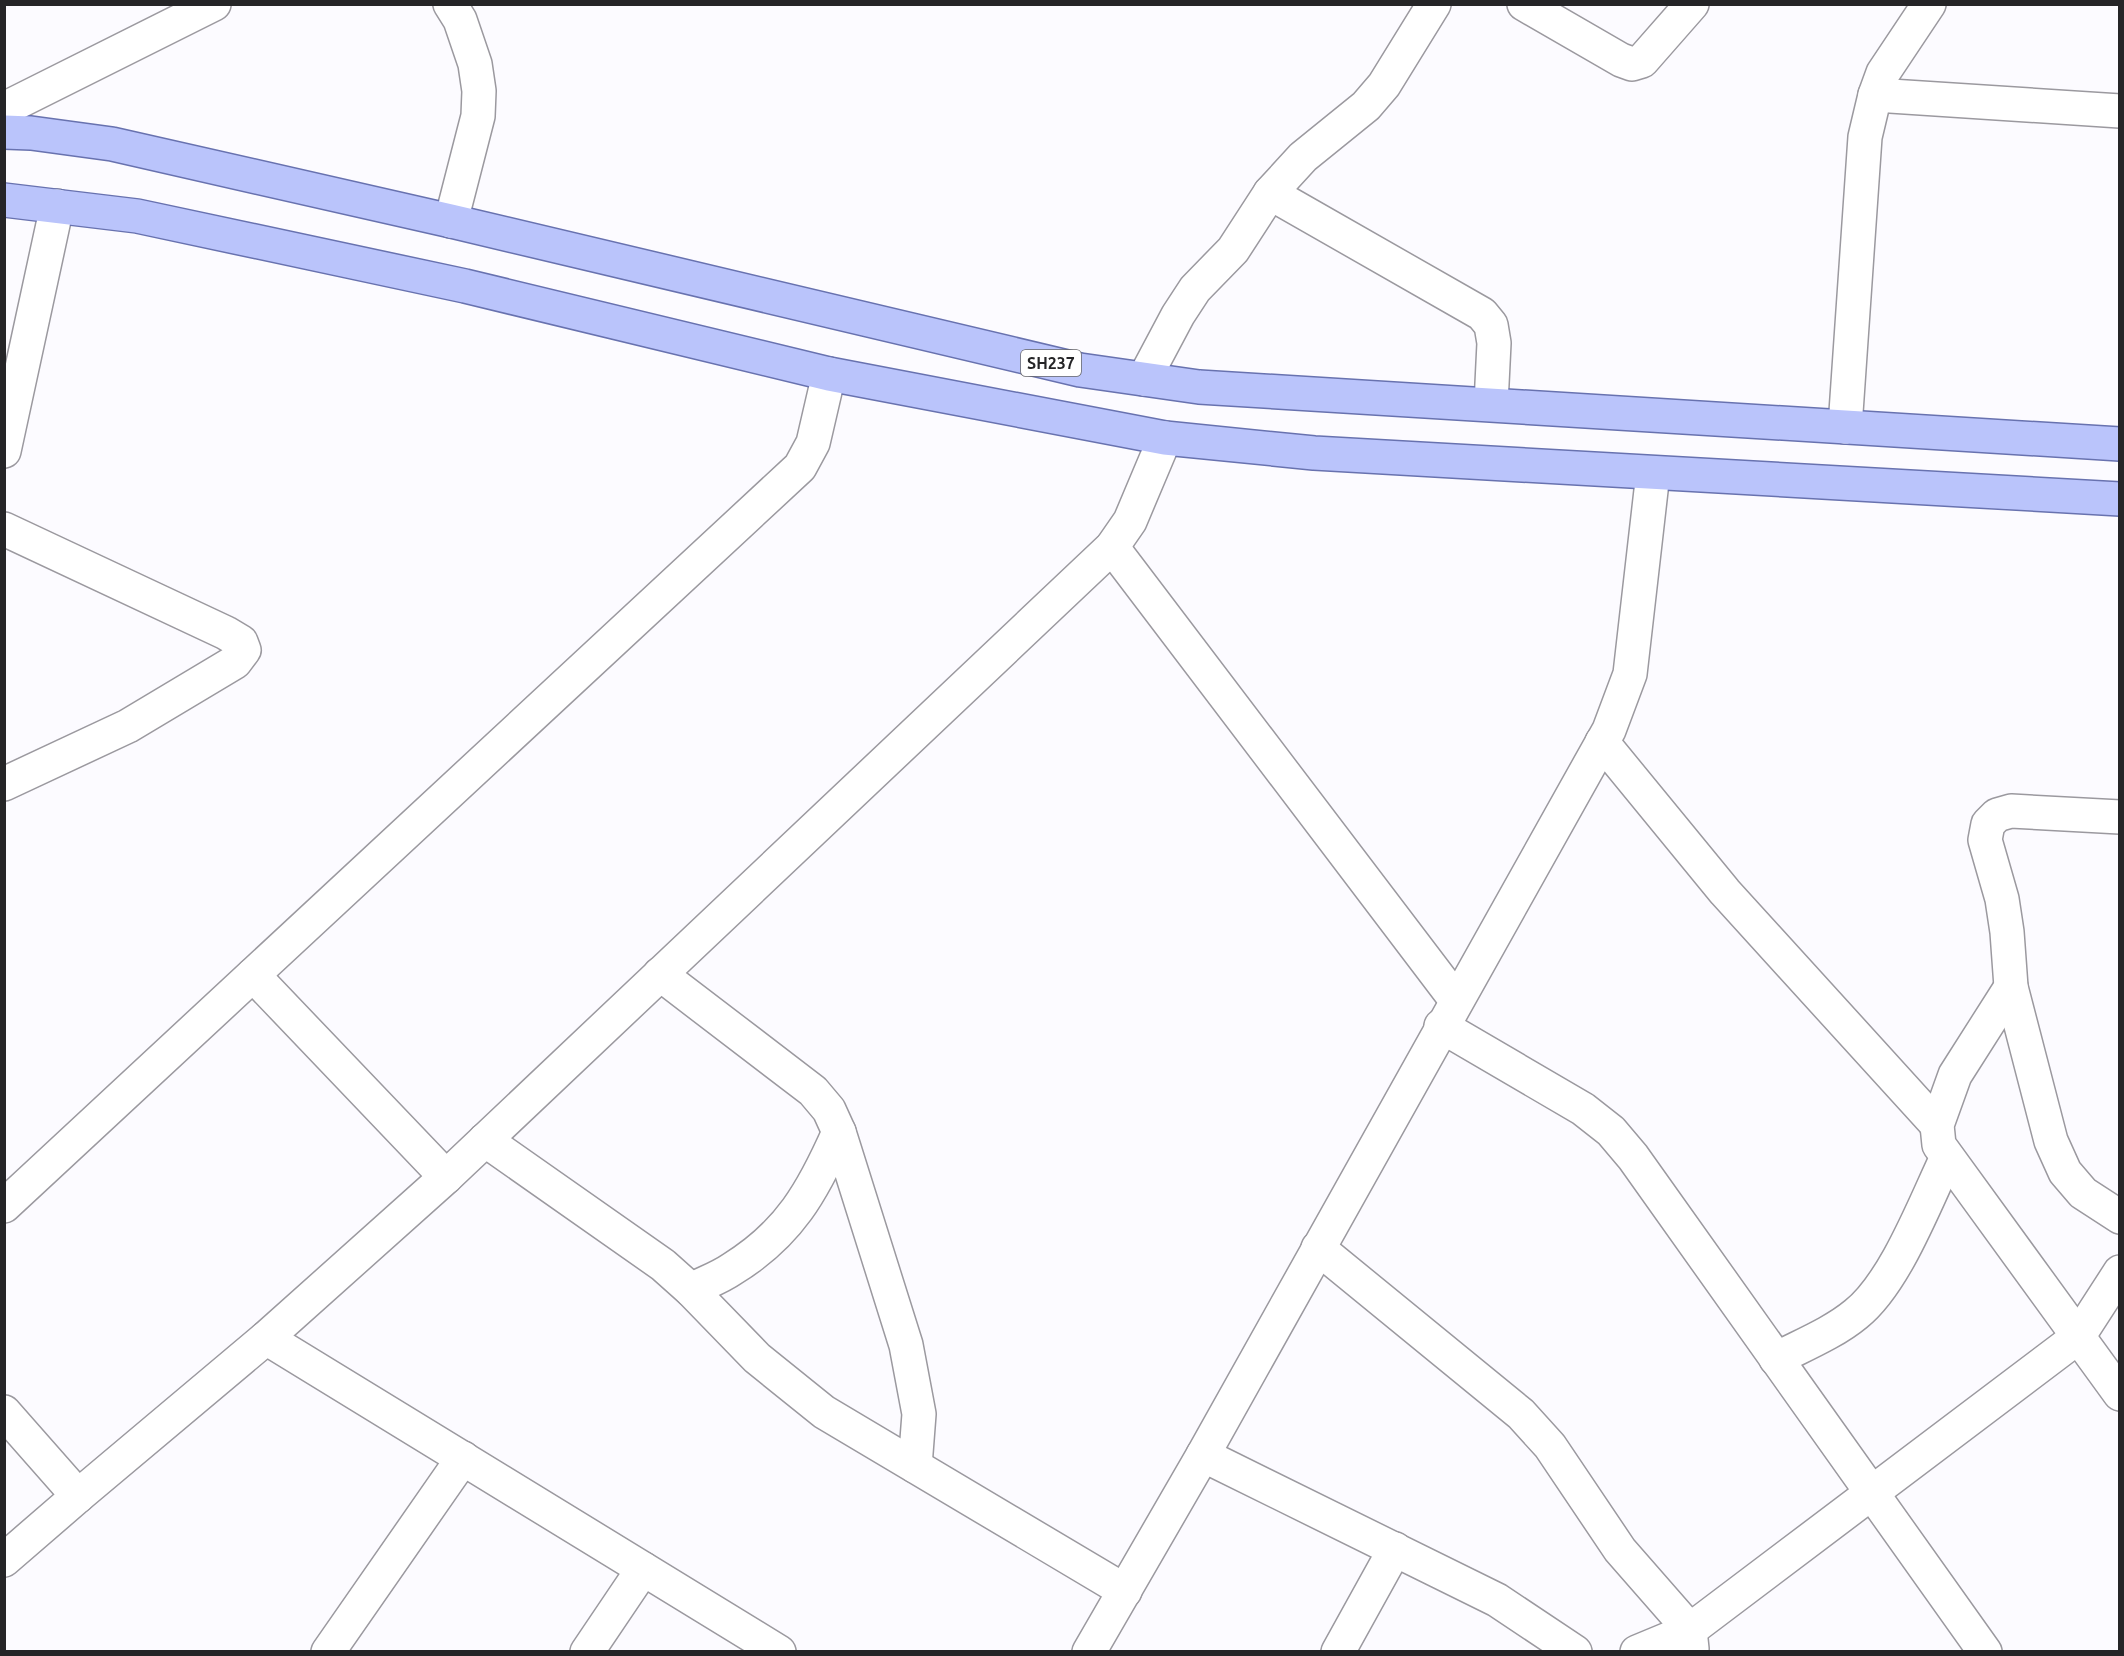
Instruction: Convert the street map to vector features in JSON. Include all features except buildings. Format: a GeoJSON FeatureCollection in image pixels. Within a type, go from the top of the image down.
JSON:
{"type":"FeatureCollection","features":[{"type":"Feature","properties":{"kind":"main road","name":"SH237"},"geometry":{"type":"LineString","coordinates":[[4,132],[112,144],[451,221],[1080,370],[1199,387],[2120,444]]}},
{"type":"Feature","properties":{"kind":"main road"},"geometry":{"type":"LineString","coordinates":[[4,200],[137,216],[453,284],[829,374],[1165,438],[1314,453],[2120,500]]}},
{"type":"Feature","properties":{"kind":"street"},"geometry":{"type":"LineString","coordinates":[[4,109],[214,4]]}},
{"type":"Feature","properties":{"kind":"street"},"geometry":{"type":"LineString","coordinates":[[450,4],[460,20],[475,64],[478,91],[478,116],[451,221]]}},
{"type":"Feature","properties":{"kind":"street"},"geometry":{"type":"LineString","coordinates":[[1144,379],[1178,315],[1195,289],[1233,250],[1270,193],[1303,157],[1366,106],[1384,85],[1434,4]]}},
{"type":"Feature","properties":{"kind":"street"},"geometry":{"type":"LineString","coordinates":[[1524,4],[1621,60],[1632,64],[1642,61],[1692,4]]}},
{"type":"Feature","properties":{"kind":"street"},"geometry":{"type":"LineString","coordinates":[[1845,427],[1865,136],[1883,73],[1929,4]]}},
{"type":"Feature","properties":{"kind":"street"},"geometry":{"type":"LineString","coordinates":[[1875,95],[2120,111]]}},
{"type":"Feature","properties":{"kind":"street"},"geometry":{"type":"LineString","coordinates":[[1270,193],[1482,314],[1491,325],[1494,343],[1491,404]]}},
{"type":"Feature","properties":{"kind":"street"},"geometry":{"type":"LineString","coordinates":[[4,451],[57,206]]}},
{"type":"Feature","properties":{"kind":"street"},"geometry":{"type":"LineString","coordinates":[[4,1206],[800,467],[813,443],[829,374]]}},
{"type":"Feature","properties":{"kind":"street"},"geometry":{"type":"LineString","coordinates":[[4,1560],[266,1338],[446,1177],[1112,547],[1130,522],[1165,438]]}},
{"type":"Feature","properties":{"kind":"street"},"geometry":{"type":"LineString","coordinates":[[1089,1652],[1203,1455],[1613,720],[1630,674],[1653,473]]}},
{"type":"Feature","properties":{"kind":"street"},"geometry":{"type":"LineString","coordinates":[[4,529],[226,633],[241,642],[244,650],[235,662],[128,726],[4,784]]}},
{"type":"Feature","properties":{"kind":"street"},"geometry":{"type":"LineString","coordinates":[[1112,547],[1449,1013],[1583,1109],[1611,1131],[1633,1156],[1982,1650]]}},
{"type":"Feature","properties":{"kind":"street"},"geometry":{"type":"LineString","coordinates":[[1602,742],[1725,892],[1937,1125]]}},
{"type":"Feature","properties":{"kind":"street"},"geometry":{"type":"LineString","coordinates":[[2120,817],[2011,811],[1997,814],[1988,824],[1984,840],[2001,899],[2007,933],[2011,987],[2050,1142],[2065,1172],[2083,1193],[2120,1217]]}},
{"type":"Feature","properties":{"kind":"street"},"geometry":{"type":"LineString","coordinates":[[660,974],[813,1091],[829,1110],[839,1132],[906,1345],[919,1414],[915,1466]]}},
{"type":"Feature","properties":{"kind":"street"},"geometry":{"type":"LineString","coordinates":[[254,975],[446,1177]]}},
{"type":"Feature","properties":{"kind":"street"},"geometry":{"type":"LineString","coordinates":[[2011,987],[1955,1075],[1937,1125],[1939,1145],[2120,1394]]}},
{"type":"Feature","properties":{"kind":"street"},"geometry":{"type":"LineString","coordinates":[[690,1290],[732,1270],[792,1220],[819,1177],[839,1132]]}},
{"type":"Feature","properties":{"kind":"street"},"geometry":{"type":"LineString","coordinates":[[485,1140],[663,1265],[757,1358],[824,1412],[1125,1591]]}},
{"type":"Feature","properties":{"kind":"street"},"geometry":{"type":"LineString","coordinates":[[1776,1359],[1823,1336],[1856,1314],[1877,1293],[1910,1236],[1947,1157]]}},
{"type":"Feature","properties":{"kind":"street"},"geometry":{"type":"LineString","coordinates":[[1318,1248],[1521,1414],[1550,1446],[1620,1550],[1691,1640]]}},
{"type":"Feature","properties":{"kind":"street"},"geometry":{"type":"LineString","coordinates":[[1637,1652],[1691,1640],[1871,1493],[2078,1337],[2120,1272]]}},
{"type":"Feature","properties":{"kind":"street"},"geometry":{"type":"LineString","coordinates":[[266,1338],[779,1652]]}},
{"type":"Feature","properties":{"kind":"street"},"geometry":{"type":"LineString","coordinates":[[4,1412],[78,1496]]}},
{"type":"Feature","properties":{"kind":"street"},"geometry":{"type":"LineString","coordinates":[[1203,1455],[1497,1600],[1575,1652]]}},
{"type":"Feature","properties":{"kind":"street"},"geometry":{"type":"LineString","coordinates":[[328,1652],[463,1458]]}},
{"type":"Feature","properties":{"kind":"street"},"geometry":{"type":"LineString","coordinates":[[1338,1652],[1395,1549]]}},
{"type":"Feature","properties":{"kind":"street"},"geometry":{"type":"LineString","coordinates":[[587,1652],[643,1569]]}}]}
